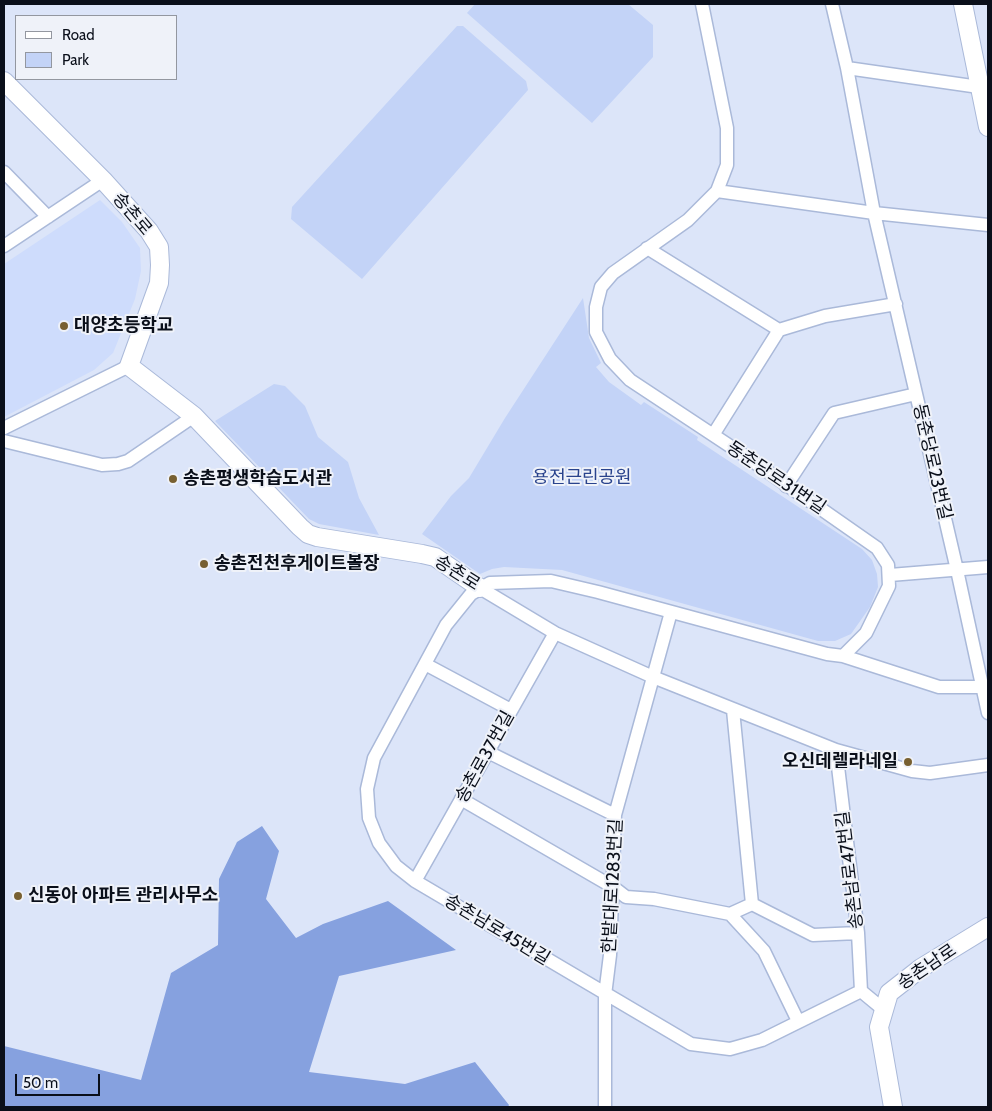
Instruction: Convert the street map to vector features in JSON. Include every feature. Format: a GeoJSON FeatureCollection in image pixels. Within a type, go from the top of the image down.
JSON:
{"type":"FeatureCollection","features":[{"type":"Feature","properties":{"kind":"street","name":"동춘당로31번길"},"geometry":{"type":"LineString","coordinates":[[702,4],[727,128],[727,164],[717,191],[688,220],[613,273],[601,287],[596,308],[596,332],[610,359],[630,380],[877,548],[888,565],[890,575]]}},
{"type":"Feature","properties":{"kind":"street","name":"동춘당로23번길"},"geometry":{"type":"LineString","coordinates":[[832,4],[847,68],[874,212],[986,687],[988,713]]}},
{"type":"Feature","properties":{"kind":"street"},"geometry":{"type":"LineString","coordinates":[[963,4],[984,88],[988,127]]}},
{"type":"Feature","properties":{"kind":"street"},"geometry":{"type":"LineString","coordinates":[[847,68],[984,88]]}},
{"type":"Feature","properties":{"kind":"street","name":"송촌로"},"geometry":{"type":"LineString","coordinates":[[6,86],[103,180],[149,231],[158,248],[160,265],[159,283],[129,366],[194,416],[308,534],[325,539],[435,557],[480,588],[555,633],[653,677],[836,750],[921,772],[988,765]]}},
{"type":"Feature","properties":{"kind":"street"},"geometry":{"type":"LineString","coordinates":[[4,172],[48,217]]}},
{"type":"Feature","properties":{"kind":"street"},"geometry":{"type":"LineString","coordinates":[[4,246],[103,180]]}},
{"type":"Feature","properties":{"kind":"street"},"geometry":{"type":"LineString","coordinates":[[717,191],[988,225]]}},
{"type":"Feature","properties":{"kind":"street"},"geometry":{"type":"LineString","coordinates":[[647,248],[779,330]]}},
{"type":"Feature","properties":{"kind":"street"},"geometry":{"type":"LineString","coordinates":[[713,435],[779,330],[825,316],[896,304]]}},
{"type":"Feature","properties":{"kind":"street"},"geometry":{"type":"LineString","coordinates":[[4,428],[129,366]]}},
{"type":"Feature","properties":{"kind":"street"},"geometry":{"type":"LineString","coordinates":[[786,486],[834,413],[916,394]]}},
{"type":"Feature","properties":{"kind":"street"},"geometry":{"type":"LineString","coordinates":[[4,440],[102,465],[118,464],[128,461],[194,416]]}},
{"type":"Feature","properties":{"kind":"street"},"geometry":{"type":"LineString","coordinates":[[843,656],[866,633],[889,586],[890,575],[988,567]]}},
{"type":"Feature","properties":{"kind":"street"},"geometry":{"type":"LineString","coordinates":[[480,588],[497,582],[551,581],[827,654],[843,656],[939,687],[986,687]]}},
{"type":"Feature","properties":{"kind":"street","name":"송촌남로45번길"},"geometry":{"type":"LineString","coordinates":[[480,588],[471,594],[446,625],[374,758],[367,790],[369,818],[380,843],[396,866],[415,881],[605,995],[691,1044],[730,1049],[762,1040],[861,992]]}},
{"type":"Feature","properties":{"kind":"street","name":"한밭대로1283번길"},"geometry":{"type":"LineString","coordinates":[[605,1107],[605,995],[610,955],[615,816],[671,612]]}},
{"type":"Feature","properties":{"kind":"street","name":"송촌로37번길"},"geometry":{"type":"LineString","coordinates":[[415,881],[555,633]]}},
{"type":"Feature","properties":{"kind":"street"},"geometry":{"type":"LineString","coordinates":[[425,664],[511,710]]}},
{"type":"Feature","properties":{"kind":"street"},"geometry":{"type":"LineString","coordinates":[[733,710],[752,904]]}},
{"type":"Feature","properties":{"kind":"street","name":"송촌남로47번길"},"geometry":{"type":"LineString","coordinates":[[836,750],[858,933],[861,992]]}},
{"type":"Feature","properties":{"kind":"street"},"geometry":{"type":"LineString","coordinates":[[488,752],[615,816]]}},
{"type":"Feature","properties":{"kind":"street"},"geometry":{"type":"LineString","coordinates":[[461,799],[613,887],[626,897],[654,899],[730,914],[752,904]]}},
{"type":"Feature","properties":{"kind":"street"},"geometry":{"type":"LineString","coordinates":[[752,904],[813,935],[858,933]]}},
{"type":"Feature","properties":{"kind":"street"},"geometry":{"type":"LineString","coordinates":[[730,914],[764,951],[798,1021]]}},
{"type":"Feature","properties":{"kind":"street","name":"송촌남로"},"geometry":{"type":"LineString","coordinates":[[894,1107],[879,1027],[889,993],[921,968],[988,927]]}},
{"type":"Feature","properties":{"kind":"street"},"geometry":{"type":"LineString","coordinates":[[861,992],[884,1010]]}},
{"type":"Feature","properties":{"kind":"shaded area","name":"대양초등학교"},"geometry":{"type":"Polygon","coordinates":[[[100,200],[122,222],[140,248],[141,271],[135,299],[113,353],[94,370],[4,417],[4,264],[100,200]]]}},
{"type":"Feature","properties":{"kind":"shaded area"},"geometry":{"type":"Polygon","coordinates":[[[262,826],[279,851],[266,899],[296,938],[323,924],[388,901],[456,950],[339,976],[309,1072],[405,1084],[475,1062],[509,1105],[508,1107],[4,1107],[4,1046],[141,1080],[171,973],[218,945],[219,879],[237,842],[262,826]]]}},
{"type":"Feature","properties":{"kind":"green space"},"geometry":{"type":"Polygon","coordinates":[[[475,4],[628,4],[653,25],[653,57],[592,123],[467,13],[475,4]]]}},
{"type":"Feature","properties":{"kind":"green space"},"geometry":{"type":"Polygon","coordinates":[[[457,26],[463,26],[526,81],[528,90],[362,279],[291,219],[292,207],[457,26]]]}},
{"type":"Feature","properties":{"kind":"green space","name":"용전근린공원"},"geometry":{"type":"Polygon","coordinates":[[[583,298],[589,338],[601,363],[596,367],[609,382],[641,405],[644,402],[698,437],[697,440],[862,549],[872,560],[877,574],[878,587],[870,607],[851,634],[835,641],[818,641],[562,570],[504,567],[480,574],[422,534],[451,496],[469,478],[505,418],[583,298]]]}},
{"type":"Feature","properties":{"kind":"green space"},"geometry":{"type":"Polygon","coordinates":[[[274,384],[285,386],[305,406],[318,437],[348,462],[359,498],[379,535],[319,524],[309,519],[215,421],[274,384]]]}},
{"type":"Feature","properties":{"kind":"place","name":"대양초등학교"},"geometry":{"type":"Point","coordinates":[64,326]}},
{"type":"Feature","properties":{"kind":"place","name":"송촌평생학습도서관"},"geometry":{"type":"Point","coordinates":[173,479]}},
{"type":"Feature","properties":{"kind":"place","name":"송촌전천후게이트볼장"},"geometry":{"type":"Point","coordinates":[204,564]}},
{"type":"Feature","properties":{"kind":"place","name":"오신데렐라네일"},"geometry":{"type":"Point","coordinates":[908,762]}},
{"type":"Feature","properties":{"kind":"place","name":"신동아 아파트 관리사무소"},"geometry":{"type":"Point","coordinates":[18,896]}}]}
